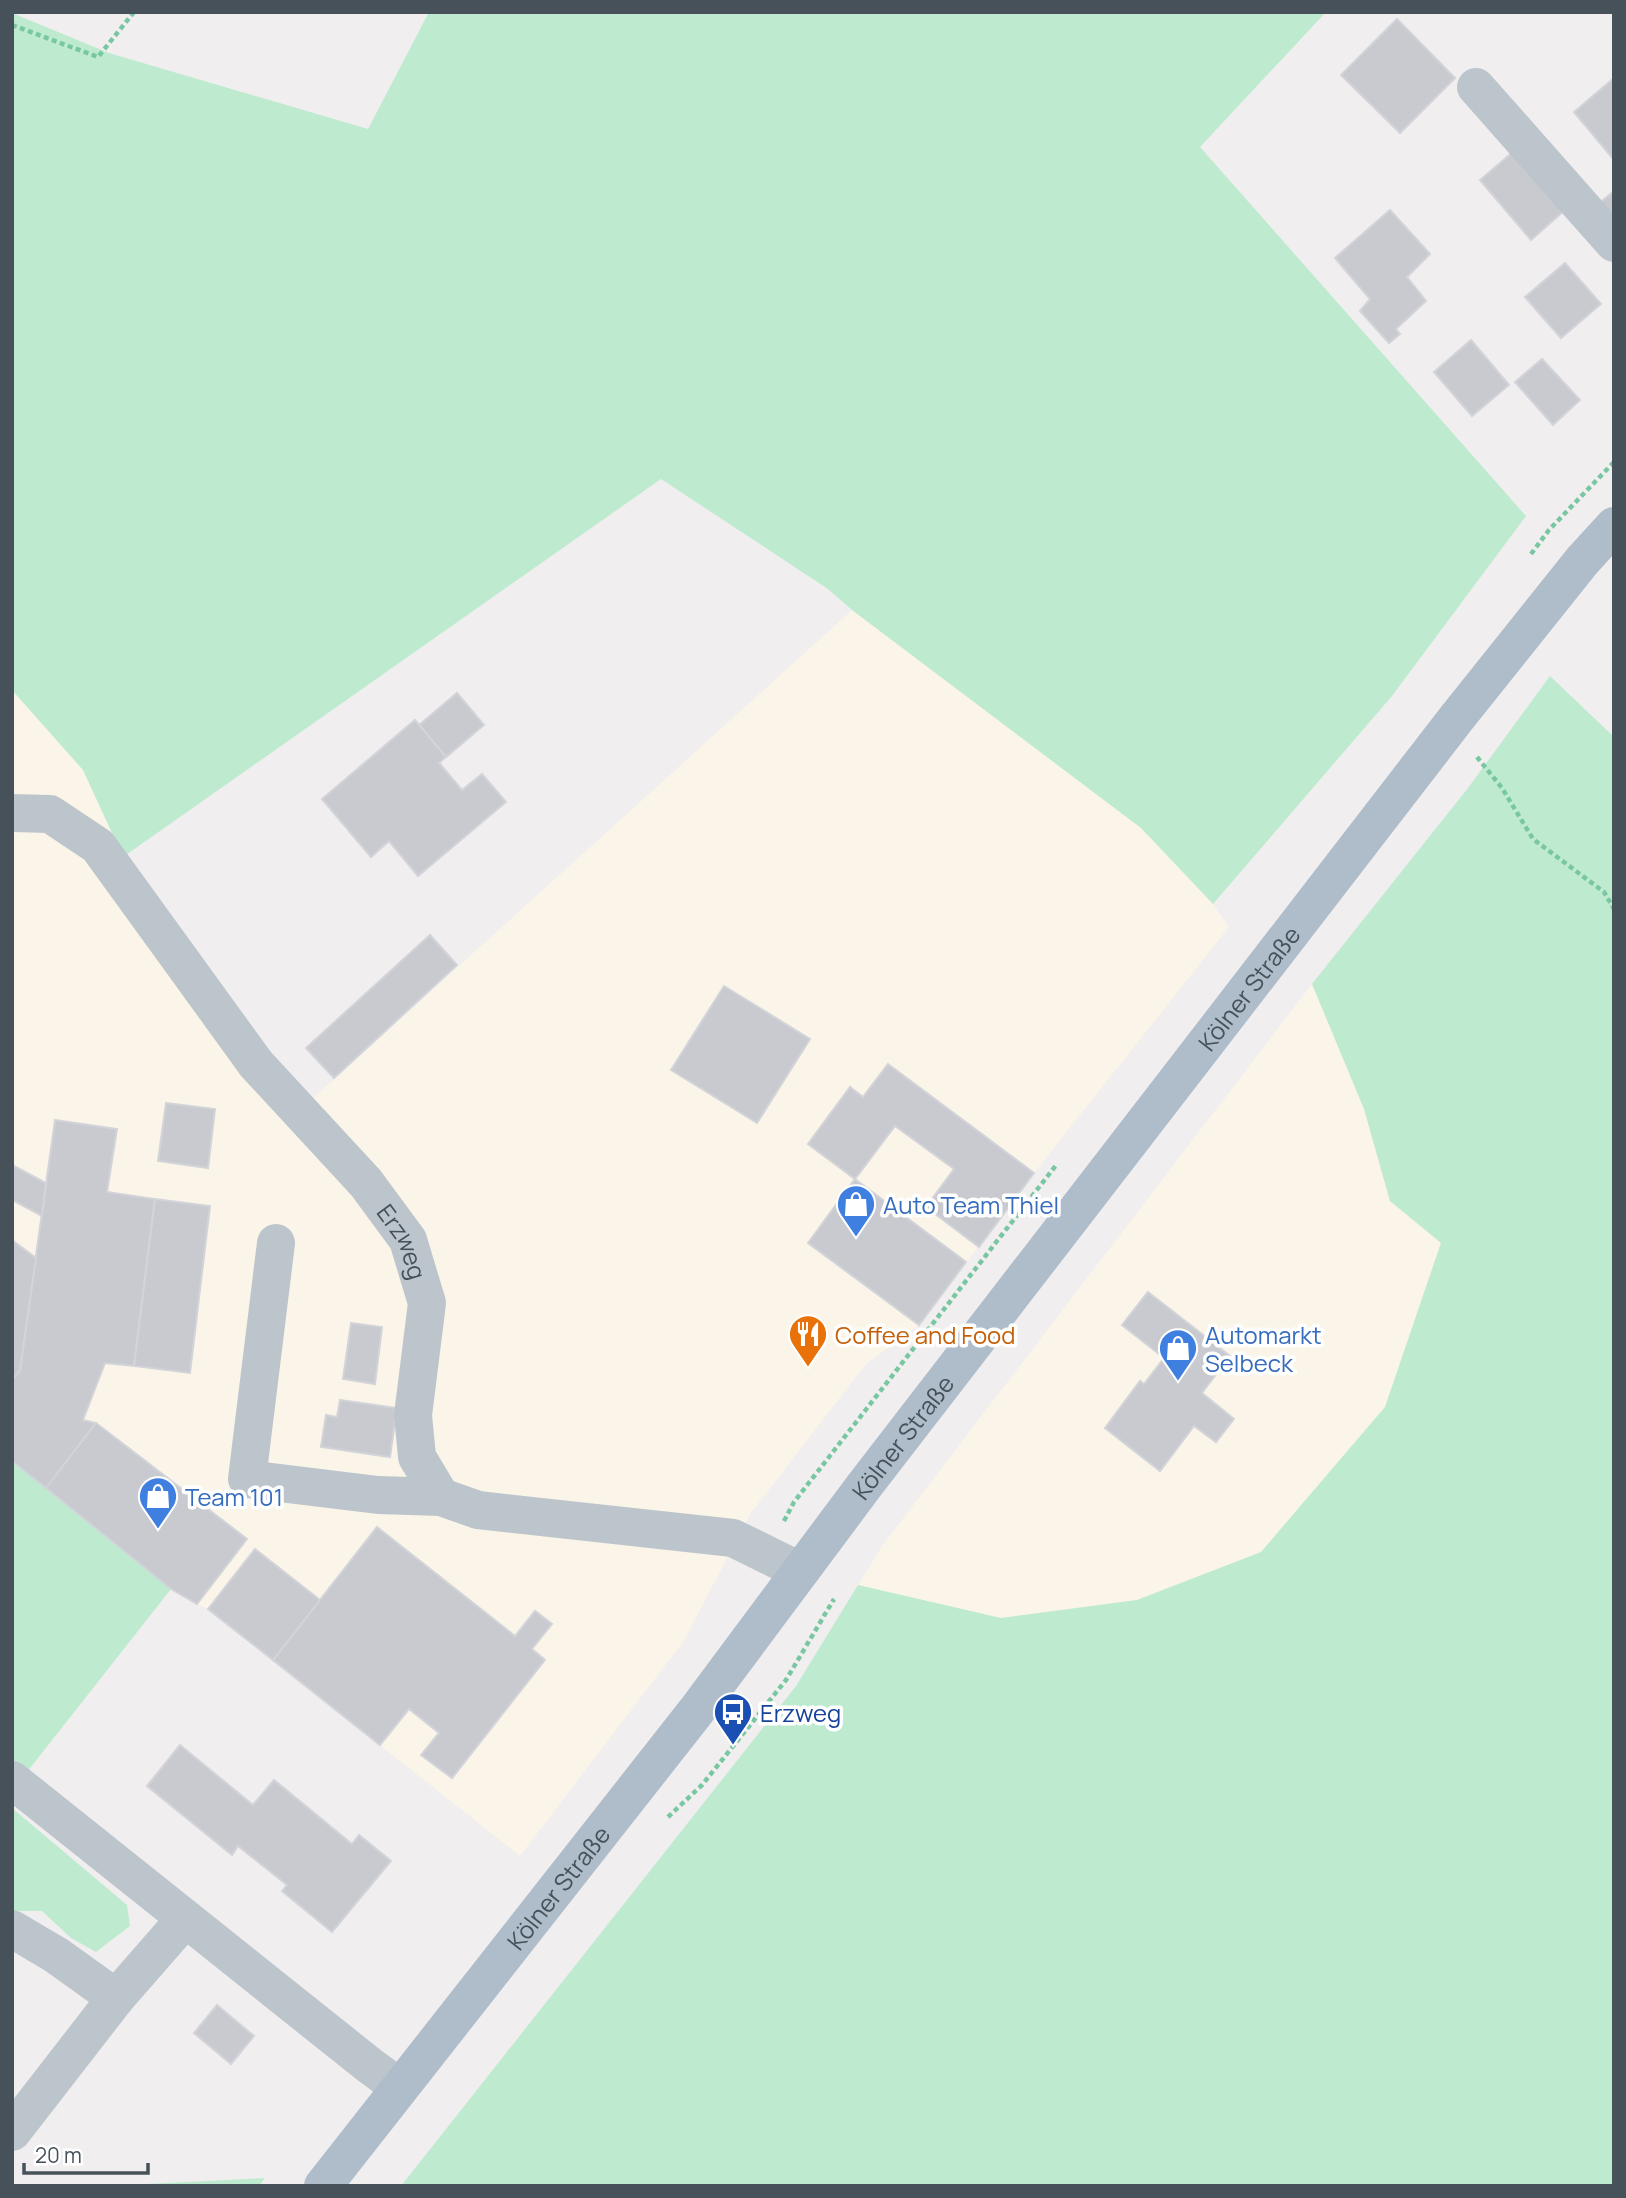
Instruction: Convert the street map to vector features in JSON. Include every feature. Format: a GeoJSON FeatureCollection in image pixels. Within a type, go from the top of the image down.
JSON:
{"type":"FeatureCollection","features":[{"type":"Feature","properties":{"kind":"main road","name":"Kölner Straße"},"geometry":{"type":"LineString","coordinates":[[323,2186],[697,1710],[800,1571],[1455,720],[1582,561],[1614,526]]}},
{"type":"Feature","properties":{"kind":"lane"},"geometry":{"type":"LineString","coordinates":[[1476,88],[1614,243]]}},
{"type":"Feature","properties":{"kind":"lane","name":"Erzweg"},"geometry":{"type":"LineString","coordinates":[[12,813],[50,814],[98,846],[257,1065],[366,1183],[408,1240],[427,1303],[413,1416],[417,1457],[441,1497]]}},
{"type":"Feature","properties":{"kind":"lane"},"geometry":{"type":"LineString","coordinates":[[276,1242],[247,1479],[377,1495],[441,1497],[478,1510],[733,1538],[800,1571]]}},
{"type":"Feature","properties":{"kind":"lane"},"geometry":{"type":"LineString","coordinates":[[12,1780],[369,2066],[399,2087]]}},
{"type":"Feature","properties":{"kind":"lane"},"geometry":{"type":"LineString","coordinates":[[12,2132],[116,1998],[184,1919]]}},
{"type":"Feature","properties":{"kind":"lane"},"geometry":{"type":"LineString","coordinates":[[12,1929],[56,1955],[116,1998]]}},
{"type":"Feature","properties":{"kind":"path"},"geometry":{"type":"LineString","coordinates":[[12,25],[98,57],[134,12]]}},
{"type":"Feature","properties":{"kind":"path"},"geometry":{"type":"LineString","coordinates":[[1477,757],[1502,788],[1533,839],[1604,892],[1614,909]]}},
{"type":"Feature","properties":{"kind":"path"},"geometry":{"type":"LineString","coordinates":[[794,1502],[875,1397]]}},
{"type":"Feature","properties":{"kind":"path"},"geometry":{"type":"LineString","coordinates":[[702,1785],[786,1680]]}},
{"type":"Feature","properties":{"kind":"shaded area"},"geometry":{"type":"Polygon","coordinates":[[[852,610],[1141,828],[1207,896],[1229,927],[1034,1173],[919,1325],[865,1365],[751,1513],[683,1642],[520,1856],[208,1609],[197,1604],[12,1461],[12,690],[83,770],[123,857],[300,1110],[852,610]]]}},
{"type":"Feature","properties":{"kind":"shaded area"},"geometry":{"type":"Polygon","coordinates":[[[1312,984],[1364,1109],[1390,1201],[1441,1242],[1385,1407],[1261,1552],[1137,1600],[1001,1618],[858,1585],[882,1546],[1312,984]]]}},
{"type":"Feature","properties":{"kind":"green space"},"geometry":{"type":"Polygon","coordinates":[[[429,12],[1326,12],[1200,147],[1526,516],[1392,696],[1213,904],[1141,828],[852,610],[828,589],[661,479],[123,857],[83,770],[12,690],[12,13],[109,53],[368,129],[429,12]]]}},
{"type":"Feature","properties":{"kind":"green space"},"geometry":{"type":"Polygon","coordinates":[[[1550,676],[1614,737],[1614,2186],[401,2186],[796,1686],[858,1585],[1001,1618],[1137,1600],[1261,1552],[1385,1407],[1441,1243],[1390,1201],[1364,1109],[1312,984],[1468,788],[1550,676]]]}},
{"type":"Feature","properties":{"kind":"green space"},"geometry":{"type":"Polygon","coordinates":[[[12,1461],[171,1589],[12,1791],[12,1461]]]}},
{"type":"Feature","properties":{"kind":"green space"},"geometry":{"type":"Polygon","coordinates":[[[12,1808],[127,1905],[130,1926],[96,1952],[71,1938],[42,1911],[12,1911],[12,1808]]]}},
{"type":"Feature","properties":{"kind":"green space"},"geometry":{"type":"Polygon","coordinates":[[[265,2178],[259,2186],[143,2186],[145,2184],[265,2178]]]}},
{"type":"Feature","properties":{"kind":"building"},"geometry":{"type":"Polygon","coordinates":[[[1397,19],[1455,78],[1400,133],[1341,75],[1397,19]]]}},
{"type":"Feature","properties":{"kind":"building"},"geometry":{"type":"Polygon","coordinates":[[[1614,78],[1614,160],[1574,112],[1614,78]]]}},
{"type":"Feature","properties":{"kind":"building"},"geometry":{"type":"Polygon","coordinates":[[[1514,151],[1565,210],[1531,240],[1480,180],[1514,151]]]}},
{"type":"Feature","properties":{"kind":"building"},"geometry":{"type":"Polygon","coordinates":[[[1614,191],[1614,225],[1597,205],[1614,191]]]}},
{"type":"Feature","properties":{"kind":"building"},"geometry":{"type":"Polygon","coordinates":[[[1390,210],[1430,254],[1407,277],[1426,301],[1396,329],[1400,334],[1389,343],[1360,311],[1370,299],[1335,258],[1390,210]]]}},
{"type":"Feature","properties":{"kind":"building"},"geometry":{"type":"Polygon","coordinates":[[[1565,263],[1601,304],[1561,338],[1525,297],[1565,263]]]}},
{"type":"Feature","properties":{"kind":"building"},"geometry":{"type":"Polygon","coordinates":[[[1471,340],[1509,385],[1472,416],[1434,372],[1471,340]]]}},
{"type":"Feature","properties":{"kind":"building"},"geometry":{"type":"Polygon","coordinates":[[[1542,359],[1580,400],[1553,425],[1515,382],[1542,359]]]}},
{"type":"Feature","properties":{"kind":"building"},"geometry":{"type":"Polygon","coordinates":[[[457,693],[484,725],[446,757],[419,725],[457,693]]]}},
{"type":"Feature","properties":{"kind":"building"},"geometry":{"type":"Polygon","coordinates":[[[415,720],[446,757],[439,763],[462,790],[482,774],[506,802],[418,876],[389,841],[371,857],[322,799],[415,720]]]}},
{"type":"Feature","properties":{"kind":"building"},"geometry":{"type":"Polygon","coordinates":[[[430,935],[457,965],[334,1078],[306,1048],[430,935]]]}},
{"type":"Feature","properties":{"kind":"building"},"geometry":{"type":"Polygon","coordinates":[[[724,986],[810,1039],[757,1123],[671,1070],[724,986]]]}},
{"type":"Feature","properties":{"kind":"building"},"geometry":{"type":"Polygon","coordinates":[[[888,1064],[1034,1173],[979,1247],[926,1207],[954,1169],[895,1126],[855,1179],[808,1144],[850,1087],[863,1097],[888,1064]]]}},
{"type":"Feature","properties":{"kind":"building"},"geometry":{"type":"Polygon","coordinates":[[[166,1103],[215,1109],[208,1168],[158,1161],[166,1103]]]}},
{"type":"Feature","properties":{"kind":"building"},"geometry":{"type":"Polygon","coordinates":[[[55,1120],[117,1129],[107,1192],[155,1199],[134,1366],[105,1363],[83,1420],[96,1423],[46,1488],[12,1461],[12,1380],[20,1370],[55,1120]]]}},
{"type":"Feature","properties":{"kind":"building"},"geometry":{"type":"Polygon","coordinates":[[[12,1165],[46,1183],[42,1216],[12,1200],[12,1165]]]}},
{"type":"Feature","properties":{"kind":"building"},"geometry":{"type":"Polygon","coordinates":[[[855,1179],[966,1262],[919,1325],[808,1243],[855,1179]]]}},
{"type":"Feature","properties":{"kind":"building"},"geometry":{"type":"Polygon","coordinates":[[[155,1199],[210,1206],[190,1373],[134,1366],[155,1199]]]}},
{"type":"Feature","properties":{"kind":"building"},"geometry":{"type":"Polygon","coordinates":[[[12,1240],[36,1258],[20,1370],[12,1380],[12,1240]]]}},
{"type":"Feature","properties":{"kind":"building","name":"Automarkt Selbeck"},"geometry":{"type":"Polygon","coordinates":[[[1148,1292],[1230,1356],[1202,1393],[1234,1419],[1216,1442],[1194,1426],[1160,1471],[1105,1428],[1140,1381],[1144,1384],[1164,1358],[1122,1325],[1148,1292]]]}},
{"type":"Feature","properties":{"kind":"building"},"geometry":{"type":"Polygon","coordinates":[[[351,1323],[382,1327],[375,1384],[343,1379],[351,1323]]]}},
{"type":"Feature","properties":{"kind":"building"},"geometry":{"type":"Polygon","coordinates":[[[340,1400],[397,1408],[390,1457],[321,1447],[326,1415],[337,1417],[340,1400]]]}},
{"type":"Feature","properties":{"kind":"building"},"geometry":{"type":"Polygon","coordinates":[[[96,1423],[247,1539],[197,1604],[171,1589],[46,1488],[96,1423]]]}},
{"type":"Feature","properties":{"kind":"building"},"geometry":{"type":"Polygon","coordinates":[[[377,1527],[515,1636],[535,1611],[552,1624],[532,1649],[545,1660],[452,1778],[421,1755],[439,1733],[409,1709],[380,1745],[273,1660],[377,1527]]]}},
{"type":"Feature","properties":{"kind":"building"},"geometry":{"type":"Polygon","coordinates":[[[255,1549],[320,1600],[273,1660],[208,1609],[255,1549]]]}},
{"type":"Feature","properties":{"kind":"building"},"geometry":{"type":"Polygon","coordinates":[[[180,1745],[253,1805],[274,1780],[352,1844],[359,1835],[391,1861],[332,1932],[282,1891],[287,1885],[238,1846],[232,1855],[147,1786],[180,1745]]]}},
{"type":"Feature","properties":{"kind":"building"},"geometry":{"type":"Polygon","coordinates":[[[217,2005],[254,2036],[231,2064],[194,2033],[217,2005]]]}},
{"type":"Feature","properties":{"kind":"place","name":"Auto Team Thiel"},"geometry":{"type":"Point","coordinates":[856,1238]}},
{"type":"Feature","properties":{"kind":"place","name":"Coffee and Food"},"geometry":{"type":"Point","coordinates":[808,1368]}},
{"type":"Feature","properties":{"kind":"place","name":"Automarkt Selbeck"},"geometry":{"type":"Point","coordinates":[1178,1382]}},
{"type":"Feature","properties":{"kind":"place","name":"Team 101"},"geometry":{"type":"Point","coordinates":[158,1530]}},
{"type":"Feature","properties":{"kind":"place","name":"Erzweg"},"geometry":{"type":"Point","coordinates":[733,1746]}}]}
